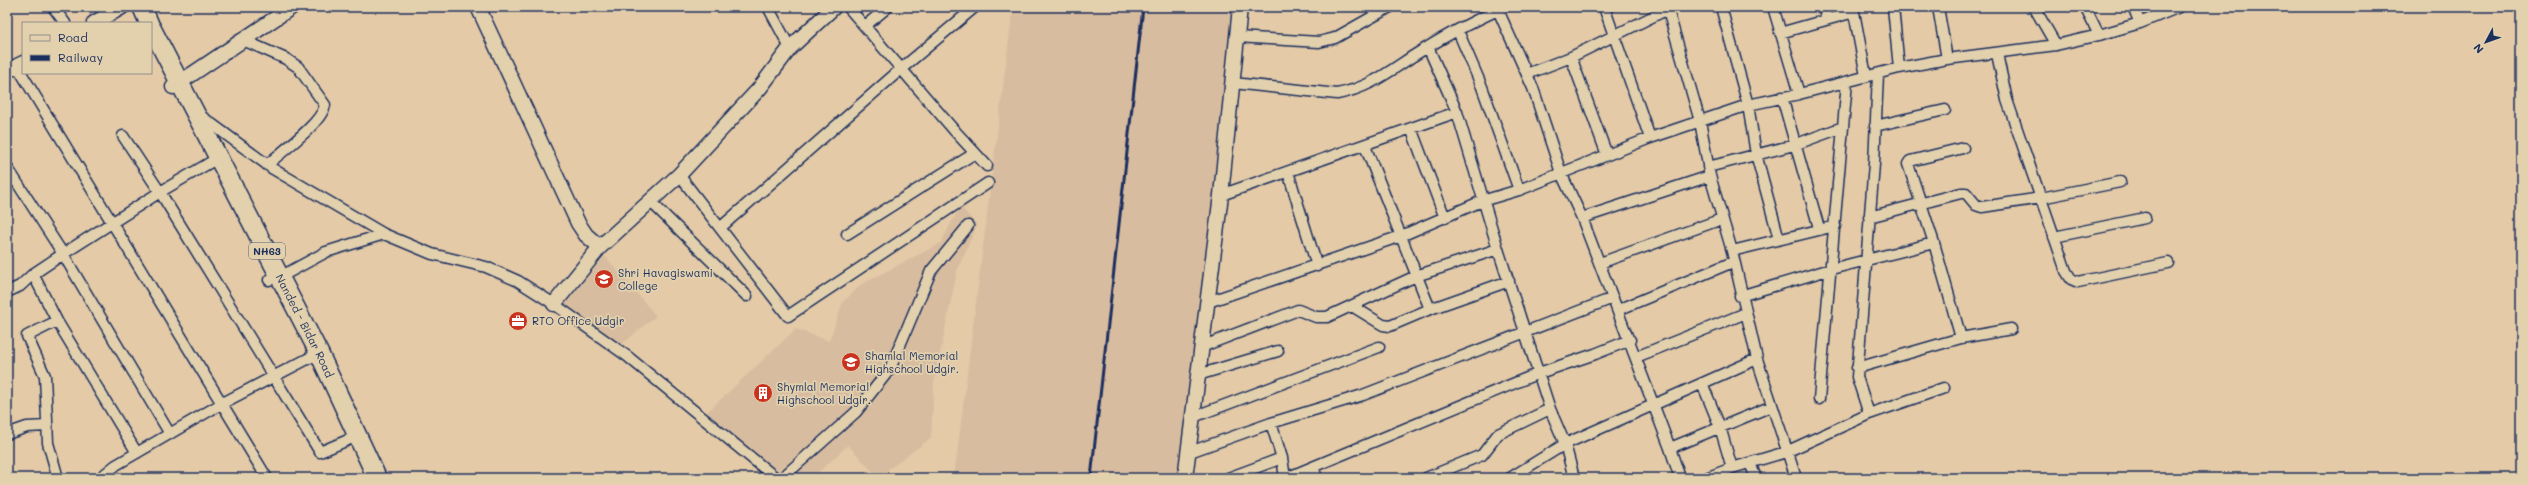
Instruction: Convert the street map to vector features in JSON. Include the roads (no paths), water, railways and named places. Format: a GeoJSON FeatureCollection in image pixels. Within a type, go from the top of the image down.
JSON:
{"type":"FeatureCollection","features":[{"type":"Feature","properties":{"kind":"highway"},"geometry":{"type":"LineString","coordinates":[[133,7],[140,22]]}},
{"type":"Feature","properties":{"kind":"highway"},"geometry":{"type":"LineString","coordinates":[[142,7],[149,22]]}},
{"type":"Feature","properties":{"kind":"highway","name":"Nanded - Bidar Road"},"geometry":{"type":"LineString","coordinates":[[152,29],[211,162],[275,278]]}},
{"type":"Feature","properties":{"kind":"highway","name":"Nanded - Bidar Road"},"geometry":{"type":"LineString","coordinates":[[152,48],[195,112],[275,278],[377,478]]}},
{"type":"Feature","properties":{"kind":"highway","name":"Nanded - Bidar Road"},"geometry":{"type":"LineString","coordinates":[[314,355],[365,478]]}},
{"type":"Feature","properties":{"kind":"main road"},"geometry":{"type":"LineString","coordinates":[[176,84],[292,7]]}},
{"type":"Feature","properties":{"kind":"main road"},"geometry":{"type":"LineString","coordinates":[[478,7],[578,223],[586,235],[600,247]]}},
{"type":"Feature","properties":{"kind":"main road"},"geometry":{"type":"LineString","coordinates":[[554,304],[600,247],[679,175],[758,89],[790,48],[834,7]]}},
{"type":"Feature","properties":{"kind":"main road"},"geometry":{"type":"LineString","coordinates":[[1185,478],[1221,195],[1234,83],[1240,7]]}},
{"type":"Feature","properties":{"kind":"main road"},"geometry":{"type":"LineString","coordinates":[[95,22],[113,9]]}},
{"type":"Feature","properties":{"kind":"street"},"geometry":{"type":"LineString","coordinates":[[53,7],[64,22]]}},
{"type":"Feature","properties":{"kind":"street"},"geometry":{"type":"LineString","coordinates":[[768,7],[790,48]]}},
{"type":"Feature","properties":{"kind":"street"},"geometry":{"type":"LineString","coordinates":[[848,7],[987,166]]}},
{"type":"Feature","properties":{"kind":"street"},"geometry":{"type":"LineString","coordinates":[[864,26],[888,7]]}},
{"type":"Feature","properties":{"kind":"street"},"geometry":{"type":"LineString","coordinates":[[720,228],[901,69],[975,7]]}},
{"type":"Feature","properties":{"kind":"street"},"geometry":{"type":"LineString","coordinates":[[1238,37],[1319,42],[1335,38],[1390,7]]}},
{"type":"Feature","properties":{"kind":"street"},"geometry":{"type":"LineString","coordinates":[[1604,7],[1650,138]]}},
{"type":"Feature","properties":{"kind":"street"},"geometry":{"type":"LineString","coordinates":[[1721,7],[1748,105],[1756,154],[1779,239]]}},
{"type":"Feature","properties":{"kind":"street"},"geometry":{"type":"LineString","coordinates":[[1772,7],[1799,94]]}},
{"type":"Feature","properties":{"kind":"street"},"geometry":{"type":"LineString","coordinates":[[1823,7],[1827,19]]}},
{"type":"Feature","properties":{"kind":"street"},"geometry":{"type":"LineString","coordinates":[[1893,7],[1900,68]]}},
{"type":"Feature","properties":{"kind":"street"},"geometry":{"type":"LineString","coordinates":[[1938,7],[1947,59]]}},
{"type":"Feature","properties":{"kind":"street"},"geometry":{"type":"LineString","coordinates":[[2034,7],[2056,45]]}},
{"type":"Feature","properties":{"kind":"street"},"geometry":{"type":"LineString","coordinates":[[2085,7],[2099,35]]}},
{"type":"Feature","properties":{"kind":"street"},"geometry":{"type":"LineString","coordinates":[[2133,7],[2140,23]]}},
{"type":"Feature","properties":{"kind":"street"},"geometry":{"type":"LineString","coordinates":[[1208,302],[1317,266],[1401,236],[1482,201],[1519,190],[1650,138],[1748,105],[1799,94],[1900,68],[1947,59],[1997,54],[2056,45],[2099,35],[2140,23],[2179,7]]}},
{"type":"Feature","properties":{"kind":"street"},"geometry":{"type":"LineString","coordinates":[[1234,83],[1337,94],[1352,91],[1365,87],[1428,47],[1501,8],[1527,74],[1561,173],[1582,218],[1600,263],[1630,340],[1680,478]]}},
{"type":"Feature","properties":{"kind":"street"},"geometry":{"type":"LineString","coordinates":[[1527,74],[1571,57],[1669,8],[1700,121],[1709,172],[1732,251],[1740,296],[1746,313],[1757,359],[1786,452],[1796,478]]}},
{"type":"Feature","properties":{"kind":"street"},"geometry":{"type":"LineString","coordinates":[[1780,33],[1854,9],[1866,76]]}},
{"type":"Feature","properties":{"kind":"street"},"geometry":{"type":"LineString","coordinates":[[1458,31],[1482,87],[1519,190]]}},
{"type":"Feature","properties":{"kind":"street"},"geometry":{"type":"LineString","coordinates":[[243,40],[286,58],[298,67],[325,106],[324,112],[313,124],[267,164]]}},
{"type":"Feature","properties":{"kind":"street"},"geometry":{"type":"LineString","coordinates":[[1428,47],[1457,112],[1482,201],[1550,409],[1565,444],[1574,478]]}},
{"type":"Feature","properties":{"kind":"street"},"geometry":{"type":"LineString","coordinates":[[1997,54],[2007,100],[2066,271],[2071,279],[2078,282],[2168,263]]}},
{"type":"Feature","properties":{"kind":"street"},"geometry":{"type":"LineString","coordinates":[[1571,57],[1607,155]]}},
{"type":"Feature","properties":{"kind":"street"},"geometry":{"type":"LineString","coordinates":[[16,67],[267,478]]}},
{"type":"Feature","properties":{"kind":"street"},"geometry":{"type":"LineString","coordinates":[[1869,414],[1858,384],[1857,368],[1869,217],[1878,74]]}},
{"type":"Feature","properties":{"kind":"street"},"geometry":{"type":"LineString","coordinates":[[1819,400],[1847,82]]}},
{"type":"Feature","properties":{"kind":"street"},"geometry":{"type":"LineString","coordinates":[[1782,97],[1818,228]]}},
{"type":"Feature","properties":{"kind":"street"},"geometry":{"type":"LineString","coordinates":[[1875,126],[1945,110]]}},
{"type":"Feature","properties":{"kind":"street"},"geometry":{"type":"LineString","coordinates":[[195,112],[267,164],[384,234],[432,254],[486,267],[518,281],[554,304],[627,356],[776,478]]}},
{"type":"Feature","properties":{"kind":"street"},"geometry":{"type":"LineString","coordinates":[[1221,195],[1365,146],[1457,112]]}},
{"type":"Feature","properties":{"kind":"street"},"geometry":{"type":"LineString","coordinates":[[1411,128],[1445,218]]}},
{"type":"Feature","properties":{"kind":"street"},"geometry":{"type":"LineString","coordinates":[[1582,218],[1756,154],[1794,145],[1843,128]]}},
{"type":"Feature","properties":{"kind":"street"},"geometry":{"type":"LineString","coordinates":[[123,136],[160,192],[273,378],[320,452],[348,440]]}},
{"type":"Feature","properties":{"kind":"street"},"geometry":{"type":"LineString","coordinates":[[1365,146],[1430,309]]}},
{"type":"Feature","properties":{"kind":"street"},"geometry":{"type":"LineString","coordinates":[[1961,338],[1934,243],[1908,168],[1910,161],[1963,148]]}},
{"type":"Feature","properties":{"kind":"street"},"geometry":{"type":"LineString","coordinates":[[846,234],[976,153]]}},
{"type":"Feature","properties":{"kind":"street"},"geometry":{"type":"LineString","coordinates":[[7,292],[20,286],[33,274],[111,223],[211,162]]}},
{"type":"Feature","properties":{"kind":"street"},"geometry":{"type":"LineString","coordinates":[[7,168],[10,180],[63,254],[170,434]]}},
{"type":"Feature","properties":{"kind":"street"},"geometry":{"type":"LineString","coordinates":[[1288,172],[1317,266]]}},
{"type":"Feature","properties":{"kind":"street"},"geometry":{"type":"LineString","coordinates":[[679,175],[788,316],[988,183]]}},
{"type":"Feature","properties":{"kind":"street"},"geometry":{"type":"LineString","coordinates":[[1869,217],[1921,205],[1961,193],[1966,193],[1976,205],[1982,207],[2041,198],[2120,182]]}},
{"type":"Feature","properties":{"kind":"street"},"geometry":{"type":"LineString","coordinates":[[650,201],[747,296]]}},
{"type":"Feature","properties":{"kind":"street"},"geometry":{"type":"LineString","coordinates":[[2054,237],[2145,218]]}},
{"type":"Feature","properties":{"kind":"street"},"geometry":{"type":"LineString","coordinates":[[1600,263],[1722,219]]}},
{"type":"Feature","properties":{"kind":"street"},"geometry":{"type":"LineString","coordinates":[[782,478],[856,412],[890,369],[931,271],[968,226]]}},
{"type":"Feature","properties":{"kind":"street"},"geometry":{"type":"LineString","coordinates":[[1732,251],[1818,228],[1835,226]]}},
{"type":"Feature","properties":{"kind":"street"},"geometry":{"type":"LineString","coordinates":[[275,278],[326,252],[384,234]]}},
{"type":"Feature","properties":{"kind":"street"},"geometry":{"type":"LineString","coordinates":[[1740,296],[1831,268],[1934,243]]}},
{"type":"Feature","properties":{"kind":"street"},"geometry":{"type":"LineString","coordinates":[[1201,347],[1298,310],[1316,317],[1327,317],[1416,276],[1498,249]]}},
{"type":"Feature","properties":{"kind":"street"},"geometry":{"type":"LineString","coordinates":[[1618,310],[1733,262]]}},
{"type":"Feature","properties":{"kind":"street"},"geometry":{"type":"LineString","coordinates":[[33,274],[57,321],[137,453]]}},
{"type":"Feature","properties":{"kind":"street"},"geometry":{"type":"LineString","coordinates":[[1352,306],[1383,325],[1390,326],[1430,309],[1509,281]]}},
{"type":"Feature","properties":{"kind":"street"},"geometry":{"type":"LineString","coordinates":[[1188,453],[1271,423],[1364,394],[1613,298]]}},
{"type":"Feature","properties":{"kind":"street"},"geometry":{"type":"LineString","coordinates":[[1636,358],[1746,313]]}},
{"type":"Feature","properties":{"kind":"street"},"geometry":{"type":"LineString","coordinates":[[57,321],[27,336],[45,376],[48,443],[58,478]]}},
{"type":"Feature","properties":{"kind":"street"},"geometry":{"type":"LineString","coordinates":[[1857,368],[1961,338],[2011,329]]}},
{"type":"Feature","properties":{"kind":"street"},"geometry":{"type":"LineString","coordinates":[[1271,423],[1282,458],[1286,478],[1539,373],[1595,354],[1630,340]]}},
{"type":"Feature","properties":{"kind":"street"},"geometry":{"type":"LineString","coordinates":[[1192,417],[1378,347]]}},
{"type":"Feature","properties":{"kind":"street"},"geometry":{"type":"LineString","coordinates":[[1198,375],[1278,351]]}},
{"type":"Feature","properties":{"kind":"street"},"geometry":{"type":"LineString","coordinates":[[100,478],[116,465],[221,404],[273,378],[314,355]]}},
{"type":"Feature","properties":{"kind":"street"},"geometry":{"type":"LineString","coordinates":[[1510,478],[1565,444],[1652,404],[1757,359]]}},
{"type":"Feature","properties":{"kind":"street"},"geometry":{"type":"LineString","coordinates":[[1702,383],[1720,427],[1732,468]]}},
{"type":"Feature","properties":{"kind":"street"},"geometry":{"type":"LineString","coordinates":[[1706,478],[1732,468],[1786,452],[1869,414],[1944,388]]}},
{"type":"Feature","properties":{"kind":"street"},"geometry":{"type":"LineString","coordinates":[[1670,448],[1772,406]]}},
{"type":"Feature","properties":{"kind":"street"},"geometry":{"type":"LineString","coordinates":[[1426,478],[1482,455],[1498,434],[1550,409]]}},
{"type":"Feature","properties":{"kind":"street"},"geometry":{"type":"LineString","coordinates":[[7,434],[27,427],[48,426]]}},
{"type":"Feature","properties":{"kind":"street"},"geometry":{"type":"LineString","coordinates":[[1228,478],[1282,458]]}},
{"type":"Feature","properties":{"kind":"street"},"geometry":{"type":"LineString","coordinates":[[1750,463],[1756,478]]}},
{"type":"Feature","properties":{"kind":"street"},"geometry":{"type":"LineString","coordinates":[[1313,467],[1318,478]]}},
{"type":"Feature","properties":{"kind":"railway"},"geometry":{"type":"LineString","coordinates":[[1091,478],[1143,7]]}},
{"type":"Feature","properties":{"kind":"place","name":"Shri Havagiswami College"},"geometry":{"type":"Point","coordinates":[604,279]}},
{"type":"Feature","properties":{"kind":"place","name":"RTO Office Udgir"},"geometry":{"type":"Point","coordinates":[518,321]}},
{"type":"Feature","properties":{"kind":"place","name":"Shamlal Memorial Highschool Udgir."},"geometry":{"type":"Point","coordinates":[851,362]}},
{"type":"Feature","properties":{"kind":"place","name":"Shymlal Memorial Highschool Udgir."},"geometry":{"type":"Point","coordinates":[763,393]}}]}
